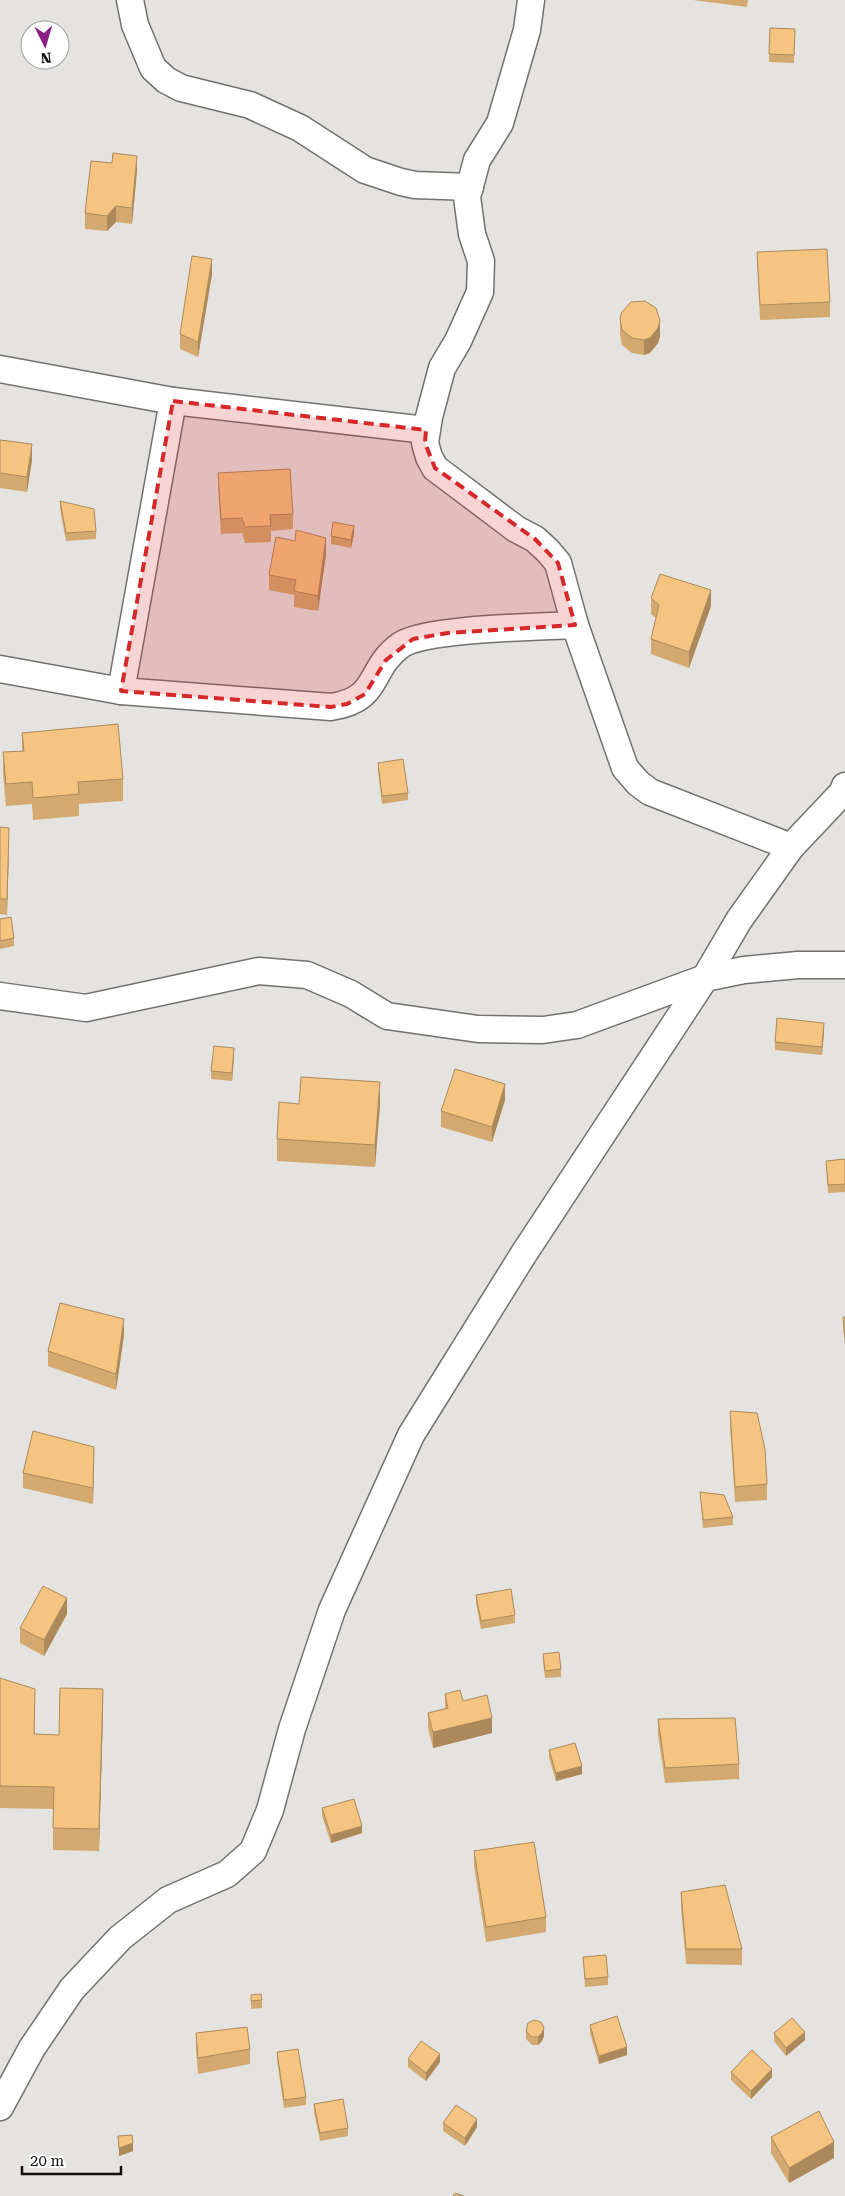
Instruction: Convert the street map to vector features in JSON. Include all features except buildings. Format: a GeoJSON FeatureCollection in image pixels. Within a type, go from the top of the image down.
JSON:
{"type":"FeatureCollection","features":[{"type":"Feature","properties":{"kind":"street"},"geometry":{"type":"LineString","coordinates":[[130,0],[135,26],[153,68],[166,80],[181,88],[250,105],[300,128],[365,170],[415,185],[470,187]]}},
{"type":"Feature","properties":{"kind":"street"},"geometry":{"type":"LineString","coordinates":[[531,0],[527,30],[500,123],[477,160],[467,198],[472,234],[481,261],[480,292],[458,341],[442,368],[426,430],[425,443],[435,468],[516,530],[535,539],[558,563],[575,625],[624,768],[638,783],[650,792],[791,847]]}},
{"type":"Feature","properties":{"kind":"street"},"geometry":{"type":"LineString","coordinates":[[0,369],[173,401],[426,430]]}},
{"type":"Feature","properties":{"kind":"street"},"geometry":{"type":"LineString","coordinates":[[121,692],[173,401]]}},
{"type":"Feature","properties":{"kind":"street"},"geometry":{"type":"LineString","coordinates":[[0,669],[121,692],[331,707],[347,704],[365,694],[386,660],[402,644],[413,639],[448,633],[575,625]]}},
{"type":"Feature","properties":{"kind":"street"},"geometry":{"type":"LineString","coordinates":[[0,2107],[32,2048],[72,1989],[120,1938],[168,1900],[227,1874],[253,1851],[270,1810],[292,1729],[332,1610],[411,1435],[523,1255],[705,978],[740,920],[791,847],[844,794]]}},
{"type":"Feature","properties":{"kind":"street"},"geometry":{"type":"LineString","coordinates":[[0,996],[86,1008],[259,971],[307,975],[351,994],[387,1016],[478,1029],[543,1030],[577,1025],[705,978],[744,970],[798,965],[845,965]]}},
{"type":"Feature","properties":{"kind":"highlighted area"},"geometry":{"type":"Polygon","coordinates":[[[173,401],[426,430],[425,443],[435,468],[535,539],[558,563],[575,625],[448,633],[413,639],[386,660],[365,694],[347,704],[331,707],[121,691],[173,401]]]}}]}
